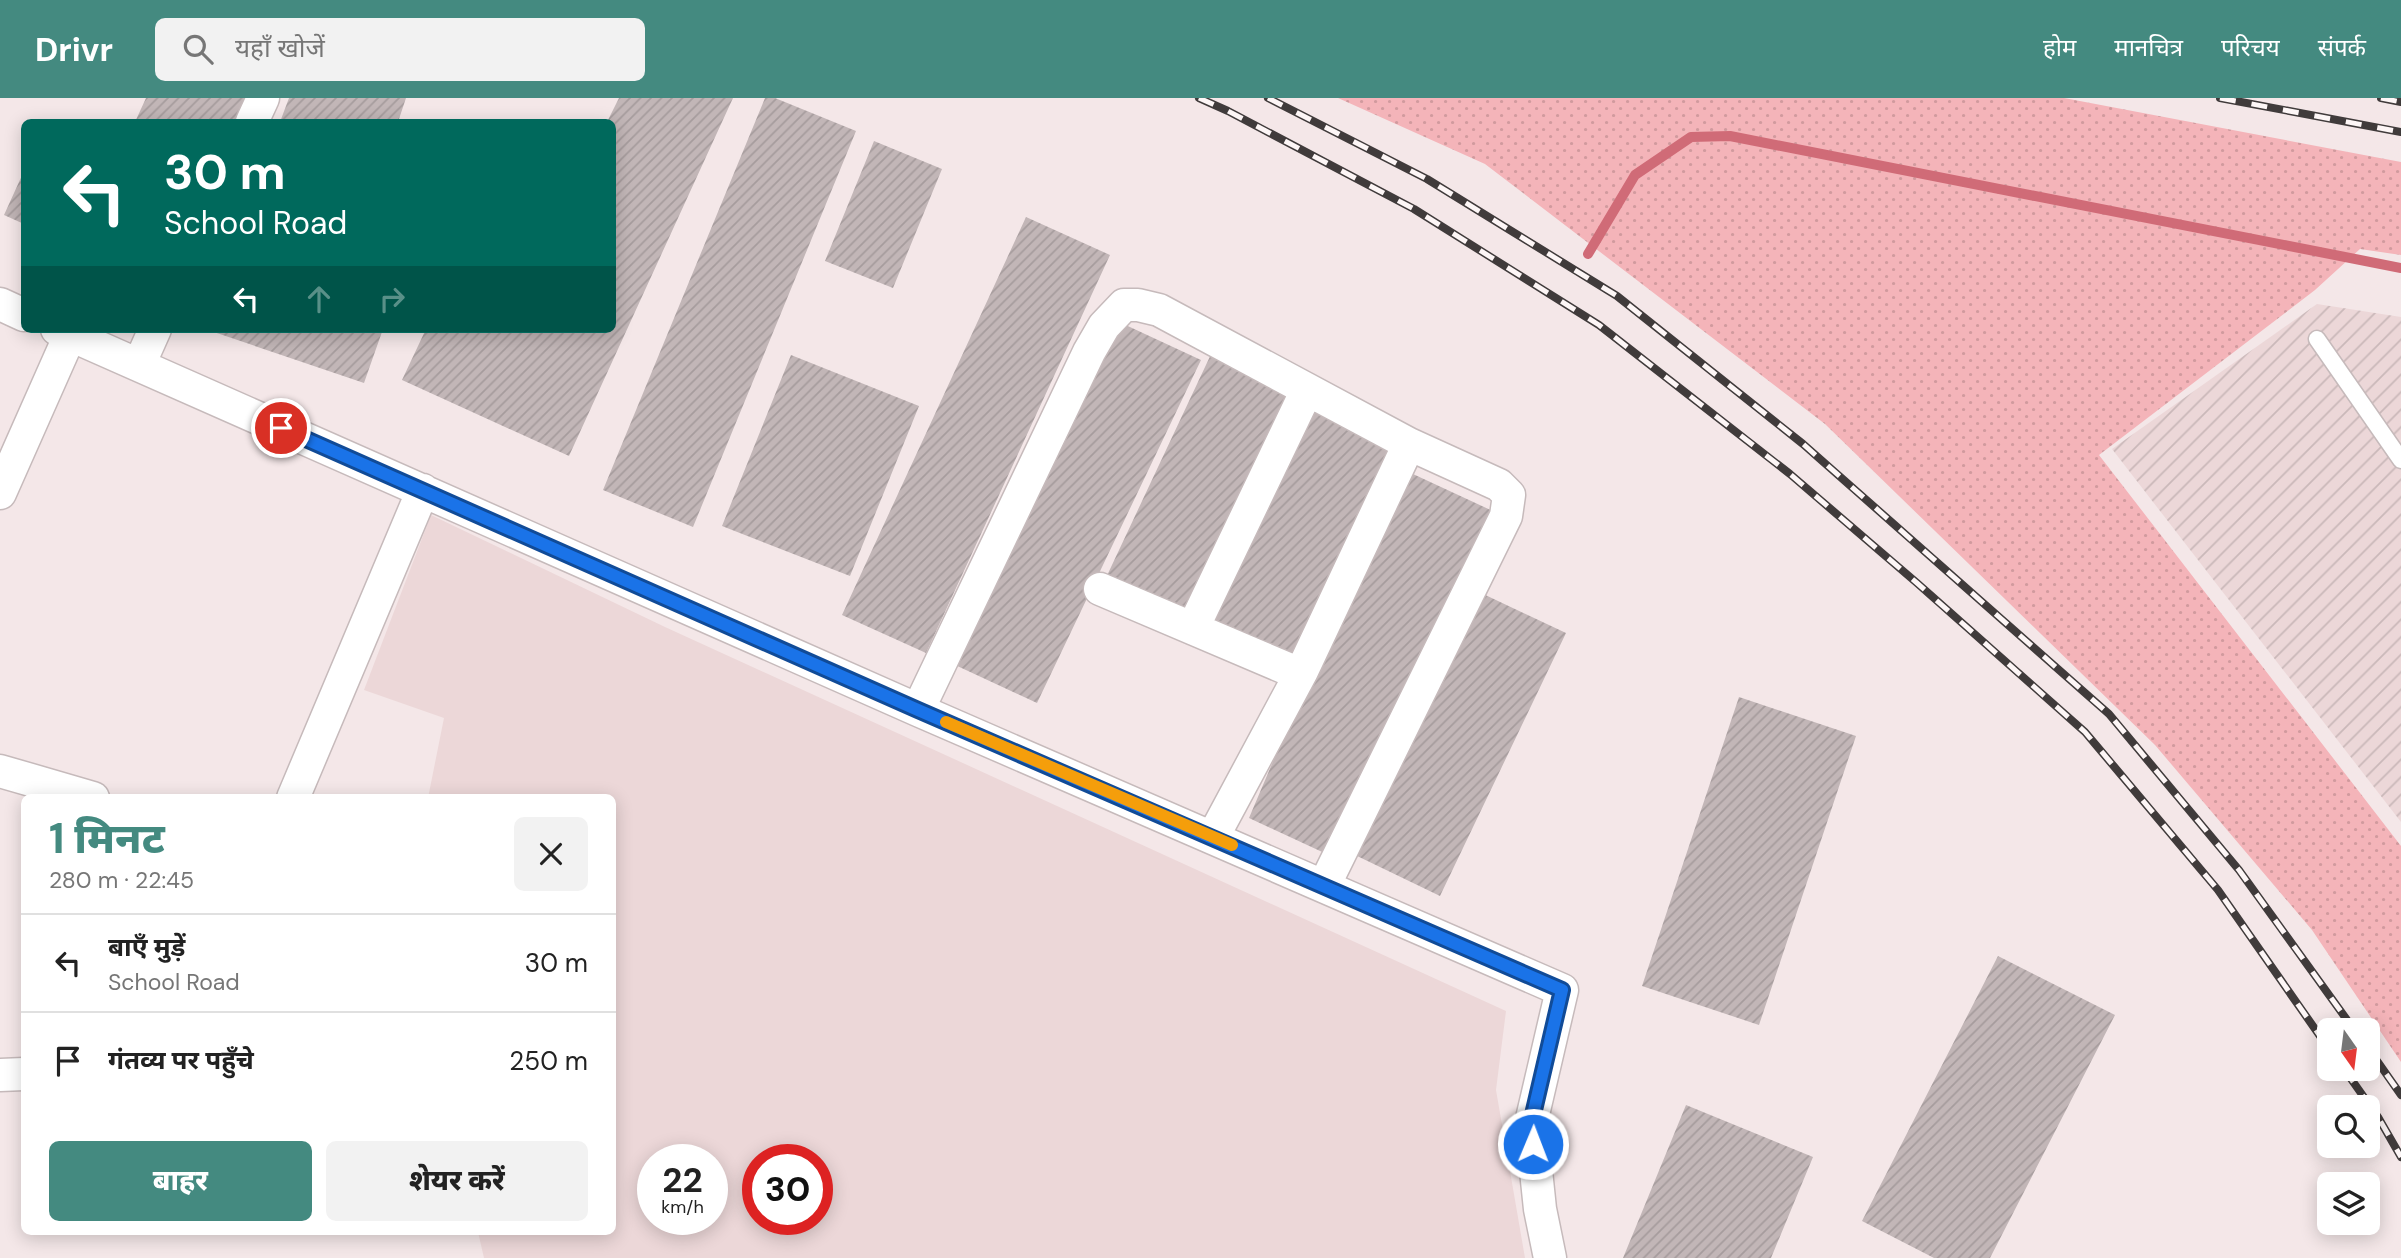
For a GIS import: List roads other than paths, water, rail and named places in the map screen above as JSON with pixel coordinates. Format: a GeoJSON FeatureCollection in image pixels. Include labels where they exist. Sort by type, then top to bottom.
{"type":"FeatureCollection","features":[{"type":"Feature","properties":{"kind":"street"},"geometry":{"type":"LineString","coordinates":[[253,119],[263,98]]}},
{"type":"Feature","properties":{"kind":"street"},"geometry":{"type":"LineString","coordinates":[[0,304],[21,314]]}},
{"type":"Feature","properties":{"kind":"street"},"geometry":{"type":"LineString","coordinates":[[918,710],[1089,352],[1104,326],[1124,305],[1159,310],[1409,444],[1499,485],[1509,495],[1506,516],[1324,886]]}},
{"type":"Feature","properties":{"kind":"street"},"geometry":{"type":"LineString","coordinates":[[0,493],[64,333]]}},
{"type":"Feature","properties":{"kind":"street"},"geometry":{"type":"LineString","coordinates":[[66,333],[918,710],[1562,990],[1531,1123],[1540,1209],[1550,1258]]}},
{"type":"Feature","properties":{"kind":"street"},"geometry":{"type":"LineString","coordinates":[[139,365],[153,333]]}},
{"type":"Feature","properties":{"kind":"street"},"geometry":{"type":"LineString","coordinates":[[1193,628],[1307,390]]}},
{"type":"Feature","properties":{"kind":"street"},"geometry":{"type":"LineString","coordinates":[[1213,837],[1302,671],[1409,444]]}},
{"type":"Feature","properties":{"kind":"street"},"geometry":{"type":"LineString","coordinates":[[295,794],[423,490]]}},
{"type":"Feature","properties":{"kind":"street"},"geometry":{"type":"LineString","coordinates":[[1100,589],[1288,669],[1302,671]]}},
{"type":"Feature","properties":{"kind":"street"},"geometry":{"type":"LineString","coordinates":[[0,771],[79,794]]}},
{"type":"Feature","properties":{"kind":"street"},"geometry":{"type":"LineString","coordinates":[[0,1075],[21,1074]]}},
{"type":"Feature","properties":{"kind":"lane"},"geometry":{"type":"LineString","coordinates":[[2317,340],[2401,460]]}},
{"type":"Feature","properties":{"kind":"waterway"},"geometry":{"type":"LineString","coordinates":[[1588,254],[1635,175],[1691,137],[1730,136],[2401,268]]}},
{"type":"Feature","properties":{"kind":"railway"},"geometry":{"type":"LineString","coordinates":[[1199,98],[1414,209],[1599,325],[1790,474],[2085,732],[2218,890],[2317,1032]]}},
{"type":"Feature","properties":{"kind":"railway"},"geometry":{"type":"LineString","coordinates":[[1268,98],[1427,179],[1617,296],[1803,444],[2109,714],[2239,870],[2346,1018]]}},
{"type":"Feature","properties":{"kind":"railway"},"geometry":{"type":"LineString","coordinates":[[2220,98],[2401,132]]}},
{"type":"Feature","properties":{"kind":"railway"},"geometry":{"type":"LineString","coordinates":[[2381,98],[2401,102]]}},
{"type":"Feature","properties":{"kind":"railway"},"geometry":{"type":"LineString","coordinates":[[2380,1065],[2401,1095]]}},
{"type":"Feature","properties":{"kind":"railway"},"geometry":{"type":"LineString","coordinates":[[2353,1082],[2401,1157]]}}]}
